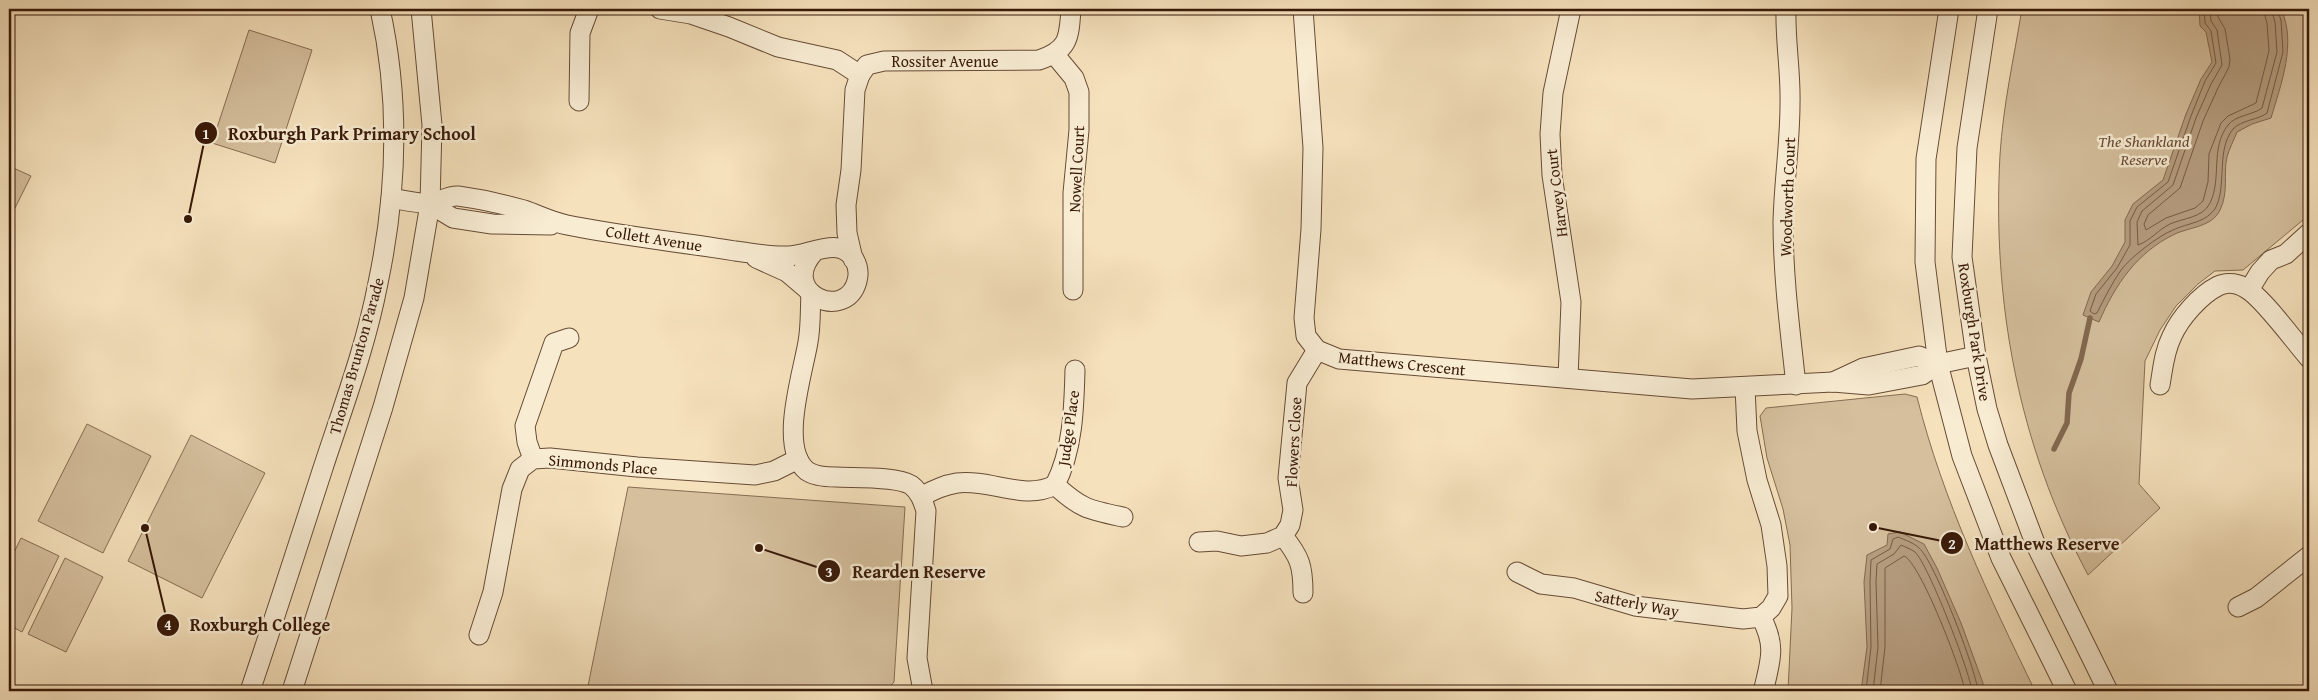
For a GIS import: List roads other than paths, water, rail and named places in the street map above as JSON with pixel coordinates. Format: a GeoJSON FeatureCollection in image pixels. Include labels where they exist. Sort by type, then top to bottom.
{"type":"FeatureCollection","features":[{"type":"Feature","properties":{"kind":"street","name":"Thomas Brunton Parade"},"geometry":{"type":"LineString","coordinates":[[250,691],[353,376],[378,284],[391,198],[394,128],[387,42],[380,9]]}},
{"type":"Feature","properties":{"kind":"street"},"geometry":{"type":"LineString","coordinates":[[292,691],[383,407],[414,298],[430,204],[431,173],[432,125],[421,9]]}},
{"type":"Feature","properties":{"kind":"street"},"geometry":{"type":"LineString","coordinates":[[579,102],[580,33],[589,9]]}},
{"type":"Feature","properties":{"kind":"street"},"geometry":{"type":"LineString","coordinates":[[660,9],[691,14],[778,47],[837,60],[860,75],[855,90],[851,170],[846,205],[847,233],[858,268],[858,277],[856,286],[825,316],[808,343]]}},
{"type":"Feature","properties":{"kind":"street"},"geometry":{"type":"LineString","coordinates":[[1055,55],[1064,44],[1070,30],[1071,9]]}},
{"type":"Feature","properties":{"kind":"street","name":"Matthews Crescent"},"geometry":{"type":"LineString","coordinates":[[1303,9],[1313,148],[1312,229],[1304,318],[1306,336],[1317,350],[1339,359],[1692,389],[1833,382],[1869,385],[1922,376],[1938,364],[1976,356]]}},
{"type":"Feature","properties":{"kind":"street","name":"Harvey Court"},"geometry":{"type":"LineString","coordinates":[[1568,378],[1571,302],[1552,175],[1550,134],[1552,92],[1571,9]]}},
{"type":"Feature","properties":{"kind":"street","name":"Woodworth Court"},"geometry":{"type":"LineString","coordinates":[[1786,9],[1785,28],[1790,81],[1790,120],[1784,230],[1786,298],[1796,385]]}},
{"type":"Feature","properties":{"kind":"street"},"geometry":{"type":"LineString","coordinates":[[1950,9],[1926,159],[1925,262],[1938,364],[1951,420],[1962,456],[2001,558],[2067,691]]}},
{"type":"Feature","properties":{"kind":"street","name":"Roxburgh Park Drive"},"geometry":{"type":"LineString","coordinates":[[1988,9],[1967,148],[1962,257],[1976,356],[1987,408],[1998,445],[2035,543],[2108,691]]}},
{"type":"Feature","properties":{"kind":"street","name":"Rossiter Avenue"},"geometry":{"type":"LineString","coordinates":[[860,75],[867,65],[884,60],[1039,60],[1055,55]]}},
{"type":"Feature","properties":{"kind":"street","name":"Nowell Court"},"geometry":{"type":"LineString","coordinates":[[1055,55],[1074,78],[1078,92],[1079,130],[1073,193],[1073,290]]}},
{"type":"Feature","properties":{"kind":"street"},"geometry":{"type":"LineString","coordinates":[[431,173],[455,196]]}},
{"type":"Feature","properties":{"kind":"street","name":"Collett Avenue"},"geometry":{"type":"LineString","coordinates":[[430,204],[455,196],[495,202],[565,224],[744,252],[788,256],[816,251]]}},
{"type":"Feature","properties":{"kind":"street","name":"Collett Avenue"},"geometry":{"type":"LineString","coordinates":[[391,198],[430,204],[452,218],[492,224],[565,224]]}},
{"type":"Feature","properties":{"kind":"street"},"geometry":{"type":"LineString","coordinates":[[846,205],[834,231],[806,261],[803,270],[809,291],[808,343],[795,408],[794,446],[798,459],[807,471],[823,477],[896,481],[911,485],[922,496],[926,511],[917,658],[907,691]]}},
{"type":"Feature","properties":{"kind":"street"},"geometry":{"type":"LineString","coordinates":[[424,238],[452,218]]}},
{"type":"Feature","properties":{"kind":"street"},"geometry":{"type":"LineString","coordinates":[[2249,290],[2260,272],[2271,260],[2286,254],[2309,233]]}},
{"type":"Feature","properties":{"kind":"street"},"geometry":{"type":"LineString","coordinates":[[816,251],[833,247],[842,249],[854,259]]}},
{"type":"Feature","properties":{"kind":"street","name":"Collett Avenue"},"geometry":{"type":"LineString","coordinates":[[744,252],[787,272],[809,291]]}},
{"type":"Feature","properties":{"kind":"street"},"geometry":{"type":"LineString","coordinates":[[2160,385],[2164,358],[2172,335],[2184,317],[2206,295],[2220,285],[2235,283],[2249,290],[2309,358]]}},
{"type":"Feature","properties":{"kind":"street"},"geometry":{"type":"LineString","coordinates":[[809,291],[818,299],[827,302],[837,301],[846,297]]}},
{"type":"Feature","properties":{"kind":"street"},"geometry":{"type":"LineString","coordinates":[[1935,337],[1919,356],[1938,364]]}},
{"type":"Feature","properties":{"kind":"street"},"geometry":{"type":"LineString","coordinates":[[533,459],[527,442],[525,426],[554,343],[570,338]]}},
{"type":"Feature","properties":{"kind":"street","name":"Flowers Close"},"geometry":{"type":"LineString","coordinates":[[1283,536],[1290,525],[1293,510],[1288,478],[1296,384],[1317,350]]}},
{"type":"Feature","properties":{"kind":"street","name":"Matthews Crescent"},"geometry":{"type":"LineString","coordinates":[[1833,382],[1863,368],[1919,356]]}},
{"type":"Feature","properties":{"kind":"street","name":"Judge Place"},"geometry":{"type":"LineString","coordinates":[[922,496],[943,486],[960,483],[999,486],[1030,493],[1045,490],[1056,485],[1068,452],[1074,401],[1075,370]]}},
{"type":"Feature","properties":{"kind":"street"},"geometry":{"type":"LineString","coordinates":[[1922,376],[1944,388]]}},
{"type":"Feature","properties":{"kind":"street"},"geometry":{"type":"LineString","coordinates":[[1745,387],[1747,431],[1757,480],[1771,526],[1777,566],[1778,596],[1771,608],[1761,617],[1770,634],[1772,652],[1764,688]]}},
{"type":"Feature","properties":{"kind":"street","name":"Simmonds Place"},"geometry":{"type":"LineString","coordinates":[[479,635],[493,592],[512,489],[520,469],[533,459],[550,458],[637,467],[755,475],[774,471],[798,459]]}},
{"type":"Feature","properties":{"kind":"street","name":"Judge Place"},"geometry":{"type":"LineString","coordinates":[[1056,485],[1070,499],[1086,509],[1123,517]]}},
{"type":"Feature","properties":{"kind":"street"},"geometry":{"type":"LineString","coordinates":[[1199,542],[1218,541],[1241,546],[1267,543],[1283,536],[1296,552],[1303,570],[1303,593]]}},
{"type":"Feature","properties":{"kind":"street"},"geometry":{"type":"LineString","coordinates":[[2238,607],[2256,598],[2309,556]]}},
{"type":"Feature","properties":{"kind":"street","name":"Satterly Way"},"geometry":{"type":"LineString","coordinates":[[1516,572],[1541,584],[1574,588],[1636,606],[1742,619],[1761,617]]}},
{"type":"Feature","properties":{"kind":"street"},"geometry":{"type":"LineString","coordinates":[[917,658],[923,691]]}},
{"type":"Feature","properties":{"kind":"water"},"geometry":{"type":"Polygon","coordinates":[[[2199,9],[2281,9],[2286,22],[2288,49],[2283,78],[2271,118],[2252,124],[2237,132],[2227,157],[2223,203],[2216,216],[2200,226],[2175,234],[2161,241],[2149,250],[2138,260],[2120,283],[2099,322],[2083,315],[2091,292],[2112,266],[2125,242],[2125,220],[2133,204],[2163,180],[2186,114],[2201,79],[2212,62],[2206,32],[2200,26],[2199,9]]]}},
{"type":"Feature","properties":{"kind":"water"},"geometry":{"type":"Polygon","coordinates":[[[1900,532],[1924,544],[1937,568],[1961,623],[1983,683],[1983,691],[1861,691],[1867,647],[1864,582],[1867,555],[1887,545],[1888,534],[1900,532]]]}},
{"type":"Feature","properties":{"kind":"waterway"},"geometry":{"type":"LineString","coordinates":[[2054,449],[2067,423],[2069,393],[2081,359],[2090,318]]}},
{"type":"Feature","properties":{"kind":"place","name":"Roxburgh Park Primary School"},"geometry":{"type":"Point","coordinates":[188,219]}},
{"type":"Feature","properties":{"kind":"place","name":"Matthews Reserve"},"geometry":{"type":"Point","coordinates":[1873,527]}},
{"type":"Feature","properties":{"kind":"place","name":"Roxburgh College"},"geometry":{"type":"Point","coordinates":[145,528]}},
{"type":"Feature","properties":{"kind":"place","name":"Rearden Reserve"},"geometry":{"type":"Point","coordinates":[759,548]}},
{"type":"Feature","properties":{"kind":"park label","name":"The Shankland Reserve"},"geometry":{"type":"Point","coordinates":[2144,150]}}]}
